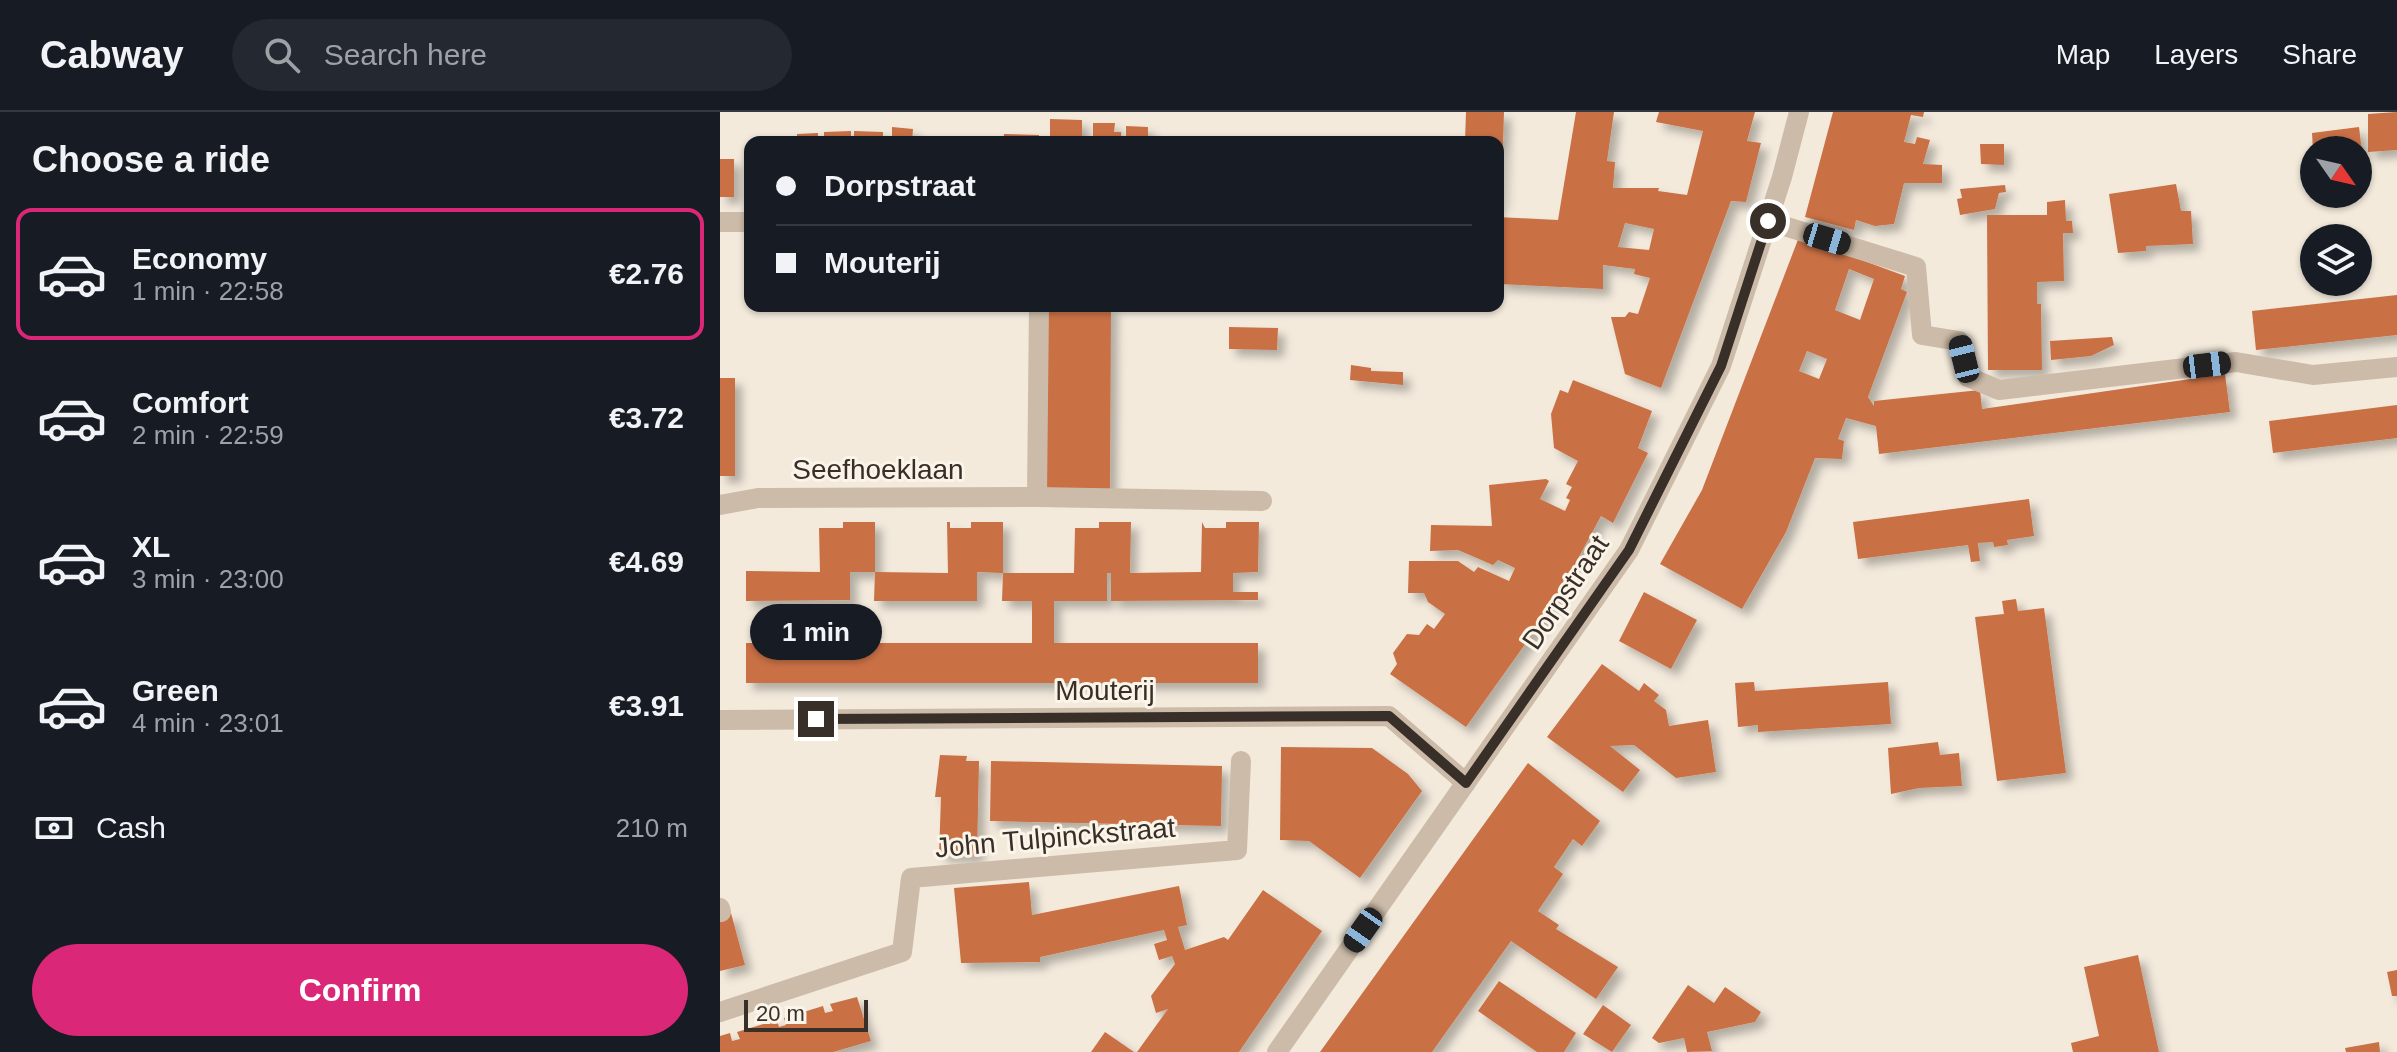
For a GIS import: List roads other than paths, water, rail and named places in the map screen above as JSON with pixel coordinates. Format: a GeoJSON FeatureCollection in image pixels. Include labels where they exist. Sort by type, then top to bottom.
{"type":"FeatureCollection","features":[{"type":"Feature","properties":{"kind":"street","name":"Dorpstraat"},"geometry":{"type":"LineString","coordinates":[[1277,1052],[1629,550],[1721,366],[1799,112]]}},
{"type":"Feature","properties":{"kind":"street"},"geometry":{"type":"LineString","coordinates":[[1768,221],[1916,267],[1922,335],[1959,341],[1968,377],[1999,390],[2236,362],[2313,375],[2397,367]]}},
{"type":"Feature","properties":{"kind":"street"},"geometry":{"type":"LineString","coordinates":[[720,222],[744,222]]}},
{"type":"Feature","properties":{"kind":"street"},"geometry":{"type":"LineString","coordinates":[[1037,497],[1039,312]]}},
{"type":"Feature","properties":{"kind":"street","name":"Seefhoeklaan"},"geometry":{"type":"LineString","coordinates":[[720,505],[758,498],[1037,497],[1262,501]]}},
{"type":"Feature","properties":{"kind":"street","name":"Mouterij"},"geometry":{"type":"LineString","coordinates":[[720,720],[1389,716],[1466,783]]}},
{"type":"Feature","properties":{"kind":"street","name":"John Tulpinckstraat"},"geometry":{"type":"LineString","coordinates":[[720,1012],[902,952],[911,878],[1237,850],[1241,761]]}}]}
